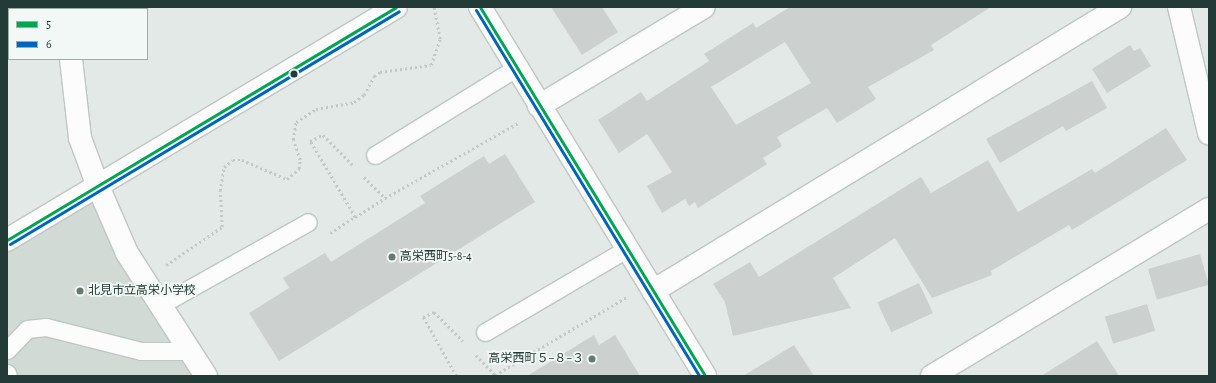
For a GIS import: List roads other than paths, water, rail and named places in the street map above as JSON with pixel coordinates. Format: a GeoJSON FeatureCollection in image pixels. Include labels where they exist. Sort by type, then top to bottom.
{"type":"FeatureCollection","features":[{"type":"Feature","properties":{"kind":"street"},"geometry":{"type":"LineString","coordinates":[[7,240],[97,184],[396,7]]}},
{"type":"Feature","properties":{"kind":"street"},"geometry":{"type":"LineString","coordinates":[[480,7],[625,250],[653,291],[705,376]]}},
{"type":"Feature","properties":{"kind":"street"},"geometry":{"type":"LineString","coordinates":[[540,108],[704,7]]}},
{"type":"Feature","properties":{"kind":"street"},"geometry":{"type":"LineString","coordinates":[[653,291],[1120,7]]}},
{"type":"Feature","properties":{"kind":"street"},"geometry":{"type":"LineString","coordinates":[[1179,7],[1209,133]]}},
{"type":"Feature","properties":{"kind":"street"},"geometry":{"type":"LineString","coordinates":[[71,60],[80,138],[97,184],[127,253],[162,304],[206,376]]}},
{"type":"Feature","properties":{"kind":"street"},"geometry":{"type":"LineString","coordinates":[[932,376],[1209,209]]}},
{"type":"Feature","properties":{"kind":"lane"},"geometry":{"type":"LineString","coordinates":[[375,155],[516,68]]}},
{"type":"Feature","properties":{"kind":"lane"},"geometry":{"type":"LineString","coordinates":[[162,304],[308,222]]}},
{"type":"Feature","properties":{"kind":"lane"},"geometry":{"type":"LineString","coordinates":[[485,332],[625,250]]}},
{"type":"Feature","properties":{"kind":"lane"},"geometry":{"type":"LineString","coordinates":[[7,350],[27,329],[46,327],[141,351],[191,351]]}},
{"type":"Feature","properties":{"kind":"place","name":"高栄西町5-8-4"},"geometry":{"type":"Point","coordinates":[392,257]}},
{"type":"Feature","properties":{"kind":"place","name":"北見市立高栄小学校"},"geometry":{"type":"Point","coordinates":[80,291]}},
{"type":"Feature","properties":{"kind":"place","name":"高栄西町５−８−３"},"geometry":{"type":"Point","coordinates":[592,359]}}]}
